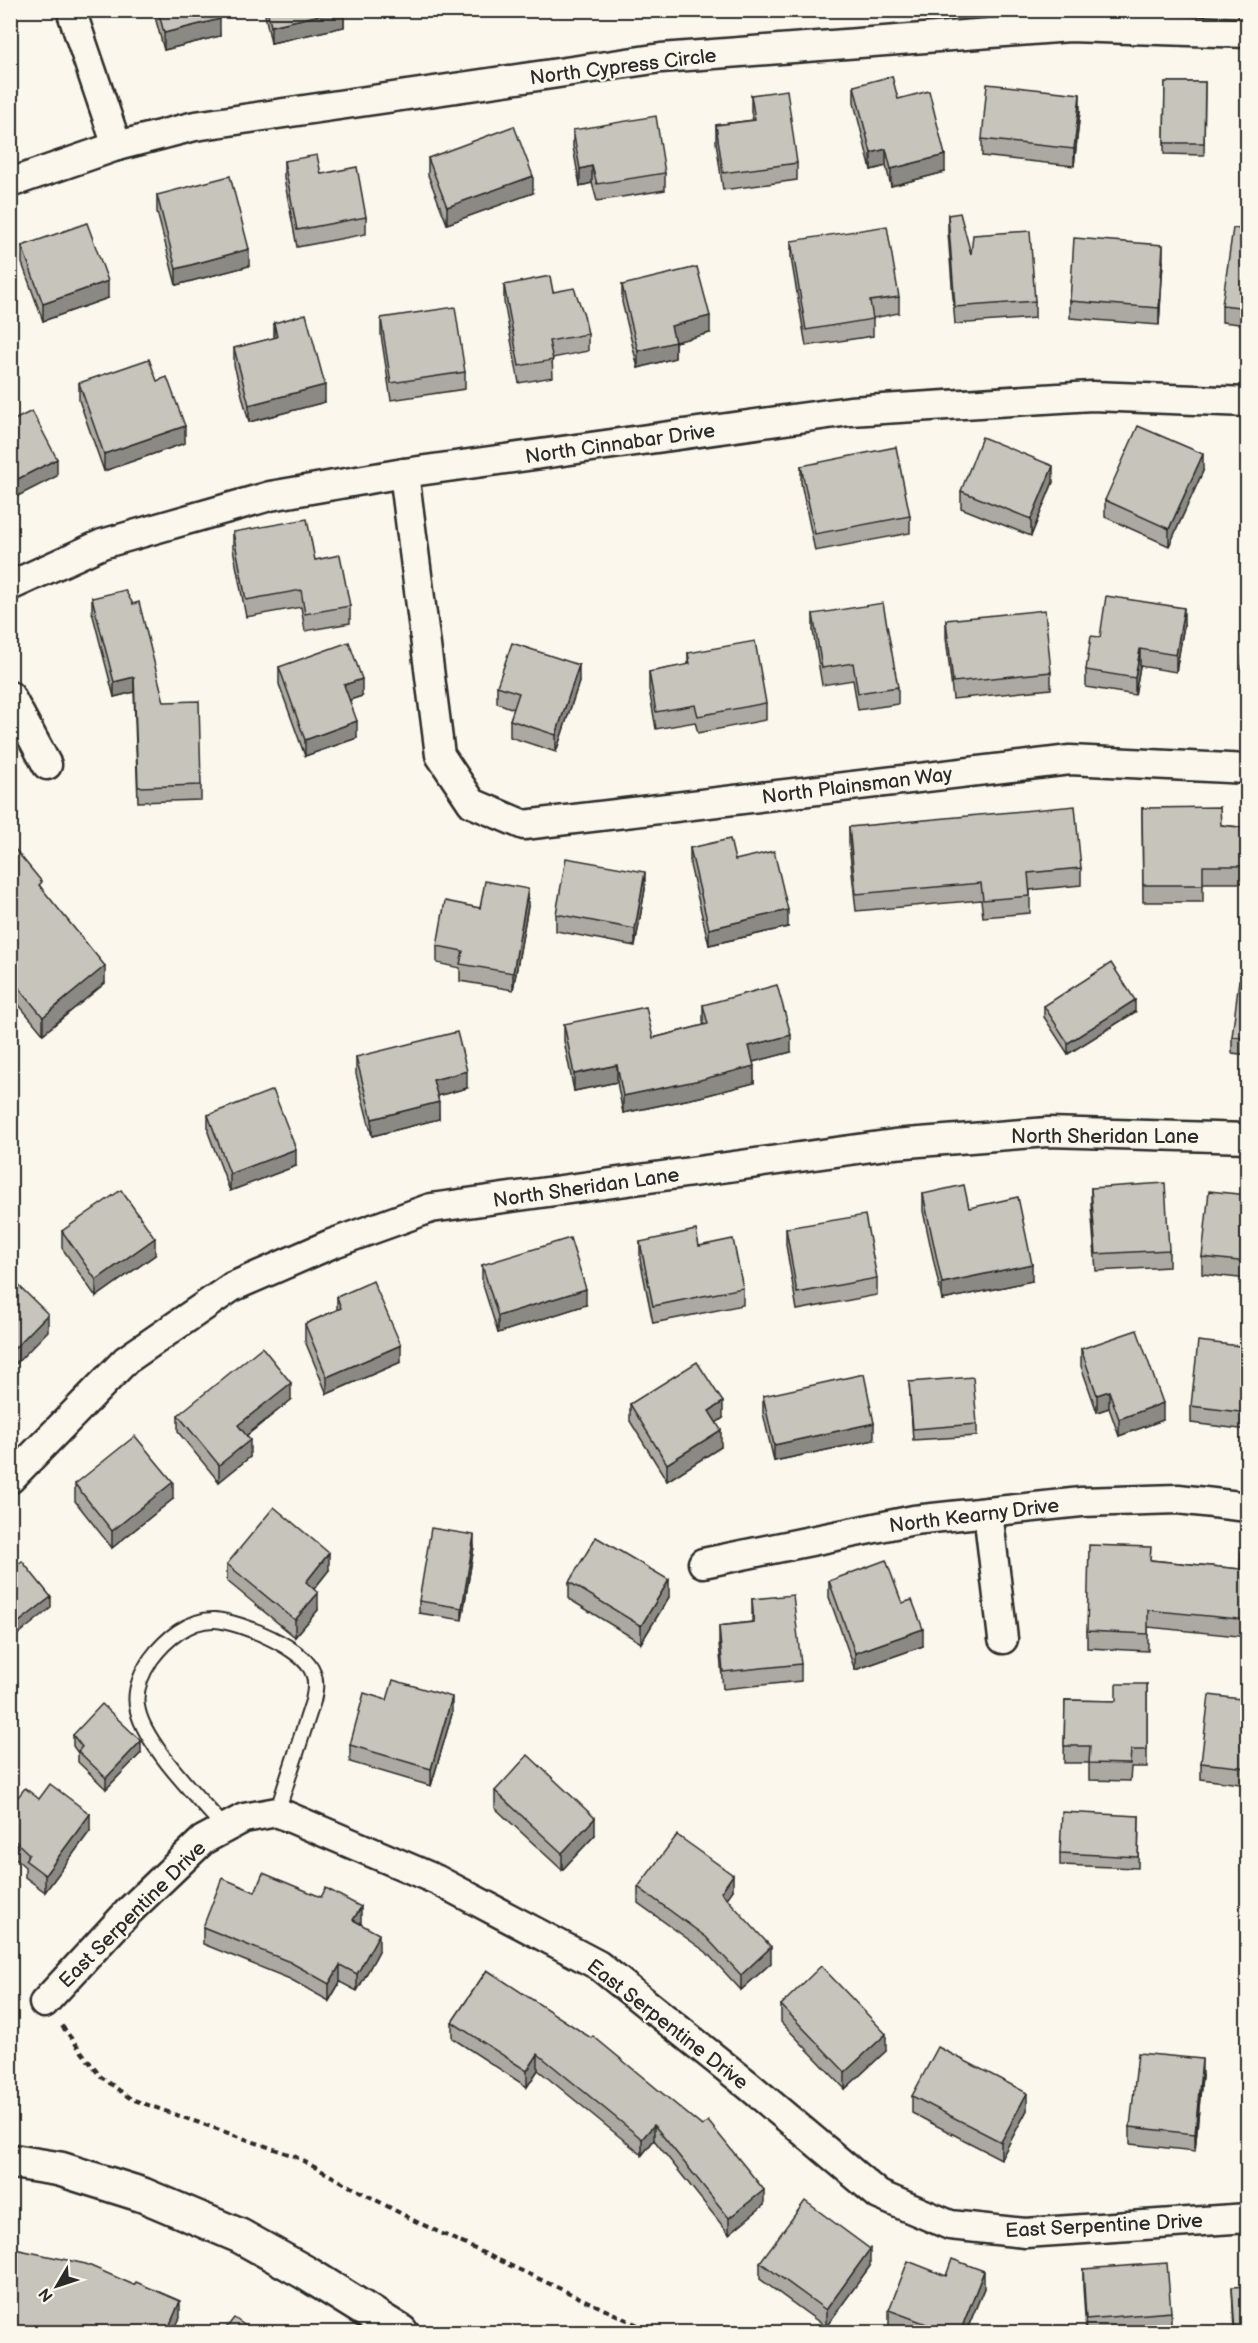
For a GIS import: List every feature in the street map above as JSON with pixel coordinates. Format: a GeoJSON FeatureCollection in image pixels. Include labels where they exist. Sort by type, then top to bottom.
{"type":"FeatureCollection","features":[{"type":"Feature","properties":{"kind":"main road"},"geometry":{"type":"LineString","coordinates":[[10,2161],[60,2169],[143,2195],[240,2236],[306,2273],[401,2332]]}},
{"type":"Feature","properties":{"kind":"street"},"geometry":{"type":"LineString","coordinates":[[71,10],[117,146]]}},
{"type":"Feature","properties":{"kind":"street","name":"North Cypress Circle"},"geometry":{"type":"LineString","coordinates":[[10,183],[117,146],[195,126],[661,58],[1070,27],[1248,33]]}},
{"type":"Feature","properties":{"kind":"street","name":"North Cinnabar Drive"},"geometry":{"type":"LineString","coordinates":[[10,586],[113,541],[270,496],[404,473],[850,411],[1092,396],[1248,402]]}},
{"type":"Feature","properties":{"kind":"street","name":"North Plainsman Way"},"geometry":{"type":"LineString","coordinates":[[404,473],[440,755],[472,803],[524,825],[1070,760],[1248,769]]}},
{"type":"Feature","properties":{"kind":"street"},"geometry":{"type":"LineString","coordinates":[[10,696],[47,765]]}},
{"type":"Feature","properties":{"kind":"street","name":"North Sheridan Lane"},"geometry":{"type":"LineString","coordinates":[[10,1479],[126,1360],[232,1287],[332,1245],[431,1208],[906,1143],[1048,1132],[1248,1138]]}},
{"type":"Feature","properties":{"kind":"street","name":"North Kearny Drive"},"geometry":{"type":"LineString","coordinates":[[703,1563],[914,1520],[1081,1502],[1178,1499],[1248,1507]]}},
{"type":"Feature","properties":{"kind":"street"},"geometry":{"type":"LineString","coordinates":[[988,1512],[1003,1639]]}},
{"type":"Feature","properties":{"kind":"street","name":"East Serpentine Drive"},"geometry":{"type":"LineString","coordinates":[[44,2003],[129,1911],[203,1840],[244,1818],[277,1812],[436,1880],[598,1965],[748,2085],[879,2195],[950,2225],[1025,2233],[1248,2218]]}},
{"type":"Feature","properties":{"kind":"lane"},"geometry":{"type":"LineString","coordinates":[[225,1828],[162,1754],[145,1728],[137,1705],[138,1686],[146,1667],[162,1644],[185,1628],[200,1623],[214,1620],[248,1629],[294,1651],[313,1672],[314,1701],[277,1812]]}},
{"type":"Feature","properties":{"kind":"path"},"geometry":{"type":"LineString","coordinates":[[44,2003],[100,2076],[130,2099],[294,2156],[415,2221],[653,2332]]}},
{"type":"Feature","properties":{"kind":"building"},"geometry":{"type":"Polygon","coordinates":[[[158,10],[217,10],[220,19],[164,33],[158,10]]]}},
{"type":"Feature","properties":{"kind":"building"},"geometry":{"type":"Polygon","coordinates":[[[267,10],[342,10],[271,26],[267,10]]]}},
{"type":"Feature","properties":{"kind":"building"},"geometry":{"type":"Polygon","coordinates":[[[10,28],[15,40],[10,42],[10,28]]]}},
{"type":"Feature","properties":{"kind":"building"},"geometry":{"type":"Polygon","coordinates":[[[892,76],[898,99],[929,91],[945,155],[891,169],[886,149],[871,153],[854,86],[892,76]]]}},
{"type":"Feature","properties":{"kind":"building"},"geometry":{"type":"Polygon","coordinates":[[[1165,82],[1205,82],[1204,143],[1164,143],[1165,82]]]}},
{"type":"Feature","properties":{"kind":"building"},"geometry":{"type":"Polygon","coordinates":[[[987,84],[1080,94],[1074,149],[982,139],[987,84]]]}},
{"type":"Feature","properties":{"kind":"building"},"geometry":{"type":"Polygon","coordinates":[[[787,90],[797,163],[723,173],[716,125],[755,120],[751,95],[787,90]]]}},
{"type":"Feature","properties":{"kind":"building"},"geometry":{"type":"Polygon","coordinates":[[[656,116],[665,173],[597,184],[592,166],[580,169],[573,130],[656,116]]]}},
{"type":"Feature","properties":{"kind":"building"},"geometry":{"type":"Polygon","coordinates":[[[514,126],[533,176],[447,207],[428,158],[514,126]]]}},
{"type":"Feature","properties":{"kind":"building"},"geometry":{"type":"Polygon","coordinates":[[[317,155],[321,174],[357,167],[366,217],[297,230],[284,161],[317,155]]]}},
{"type":"Feature","properties":{"kind":"building"},"geometry":{"type":"Polygon","coordinates":[[[230,176],[249,249],[176,269],[157,195],[230,176]]]}},
{"type":"Feature","properties":{"kind":"building"},"geometry":{"type":"Polygon","coordinates":[[[960,213],[971,254],[973,235],[1030,231],[1035,301],[955,307],[948,215],[960,213]]]}},
{"type":"Feature","properties":{"kind":"building"},"geometry":{"type":"Polygon","coordinates":[[[87,223],[108,281],[43,304],[22,246],[87,223]]]}},
{"type":"Feature","properties":{"kind":"building"},"geometry":{"type":"Polygon","coordinates":[[[887,226],[899,297],[870,301],[873,319],[806,330],[791,241],[887,226]]]}},
{"type":"Feature","properties":{"kind":"building"},"geometry":{"type":"Polygon","coordinates":[[[1233,228],[1248,230],[1248,308],[1222,305],[1233,228]]]}},
{"type":"Feature","properties":{"kind":"building"},"geometry":{"type":"Polygon","coordinates":[[[1074,238],[1163,245],[1159,308],[1070,301],[1074,238]]]}},
{"type":"Feature","properties":{"kind":"building"},"geometry":{"type":"Polygon","coordinates":[[[697,267],[710,316],[671,326],[675,342],[638,351],[622,285],[697,267]]]}},
{"type":"Feature","properties":{"kind":"building"},"geometry":{"type":"Polygon","coordinates":[[[550,276],[553,292],[574,288],[588,334],[549,341],[553,360],[519,366],[504,285],[550,276]]]}},
{"type":"Feature","properties":{"kind":"building"},"geometry":{"type":"Polygon","coordinates":[[[455,307],[465,372],[391,383],[381,318],[455,307]]]}},
{"type":"Feature","properties":{"kind":"building"},"geometry":{"type":"Polygon","coordinates":[[[306,314],[325,385],[249,405],[234,348],[277,337],[274,323],[306,314]]]}},
{"type":"Feature","properties":{"kind":"building"},"geometry":{"type":"Polygon","coordinates":[[[149,359],[157,381],[167,377],[185,426],[104,454],[79,383],[149,359]]]}},
{"type":"Feature","properties":{"kind":"building"},"geometry":{"type":"Polygon","coordinates":[[[32,411],[57,459],[10,483],[10,422],[32,411]]]}},
{"type":"Feature","properties":{"kind":"building"},"geometry":{"type":"Polygon","coordinates":[[[1138,426],[1203,454],[1169,529],[1105,500],[1138,426]]]}},
{"type":"Feature","properties":{"kind":"building"},"geometry":{"type":"Polygon","coordinates":[[[982,437],[1053,466],[1031,519],[961,491],[982,437]]]}},
{"type":"Feature","properties":{"kind":"building"},"geometry":{"type":"Polygon","coordinates":[[[1248,444],[1248,498],[1243,445],[1248,444]]]}},
{"type":"Feature","properties":{"kind":"building"},"geometry":{"type":"Polygon","coordinates":[[[896,447],[910,516],[815,534],[801,466],[896,447]]]}},
{"type":"Feature","properties":{"kind":"building"},"geometry":{"type":"Polygon","coordinates":[[[307,519],[315,560],[340,555],[350,606],[305,614],[301,590],[246,600],[233,532],[307,519]]]}},
{"type":"Feature","properties":{"kind":"building"},"geometry":{"type":"Polygon","coordinates":[[[125,590],[133,604],[139,602],[164,702],[199,701],[201,785],[138,787],[134,677],[114,682],[92,598],[125,590]]]}},
{"type":"Feature","properties":{"kind":"building"},"geometry":{"type":"Polygon","coordinates":[[[1106,596],[1184,608],[1176,655],[1140,649],[1135,678],[1086,670],[1091,636],[1100,637],[1106,596]]]}},
{"type":"Feature","properties":{"kind":"building"},"geometry":{"type":"Polygon","coordinates":[[[883,603],[898,687],[858,693],[853,663],[822,668],[813,614],[883,603]]]}},
{"type":"Feature","properties":{"kind":"building"},"geometry":{"type":"Polygon","coordinates":[[[1045,610],[1051,672],[953,682],[946,620],[1045,610]]]}},
{"type":"Feature","properties":{"kind":"building"},"geometry":{"type":"Polygon","coordinates":[[[1248,614],[1248,672],[1242,671],[1248,614]]]}},
{"type":"Feature","properties":{"kind":"building"},"geometry":{"type":"Polygon","coordinates":[[[755,641],[766,703],[698,716],[695,705],[656,712],[649,672],[690,664],[688,653],[755,641]]]}},
{"type":"Feature","properties":{"kind":"building"},"geometry":{"type":"Polygon","coordinates":[[[349,642],[362,679],[344,685],[357,721],[305,740],[279,667],[349,642]]]}},
{"type":"Feature","properties":{"kind":"building"},"geometry":{"type":"Polygon","coordinates":[[[512,643],[579,665],[556,735],[510,720],[519,693],[497,686],[512,643]]]}},
{"type":"Feature","properties":{"kind":"building"},"geometry":{"type":"Polygon","coordinates":[[[1075,806],[1081,868],[1028,873],[1030,896],[983,900],[981,883],[856,894],[849,827],[1075,806]]]}},
{"type":"Feature","properties":{"kind":"building"},"geometry":{"type":"Polygon","coordinates":[[[1220,807],[1221,825],[1248,828],[1248,866],[1203,866],[1203,885],[1143,885],[1142,808],[1220,807]]]}},
{"type":"Feature","properties":{"kind":"building"},"geometry":{"type":"Polygon","coordinates":[[[730,839],[735,860],[774,851],[788,910],[709,929],[690,848],[730,839]]]}},
{"type":"Feature","properties":{"kind":"building"},"geometry":{"type":"Polygon","coordinates":[[[10,843],[42,882],[39,885],[105,966],[43,1017],[10,977],[10,964],[14,961],[10,956],[10,843]]]}},
{"type":"Feature","properties":{"kind":"building"},"geometry":{"type":"Polygon","coordinates":[[[566,858],[645,872],[635,929],[556,914],[566,858]]]}},
{"type":"Feature","properties":{"kind":"building"},"geometry":{"type":"Polygon","coordinates":[[[485,881],[528,889],[513,973],[460,964],[463,951],[437,946],[445,901],[480,908],[485,881]]]}},
{"type":"Feature","properties":{"kind":"building"},"geometry":{"type":"Polygon","coordinates":[[[1111,963],[1135,1000],[1068,1043],[1044,1006],[1111,963]]]}},
{"type":"Feature","properties":{"kind":"building"},"geometry":{"type":"Polygon","coordinates":[[[1239,980],[1248,981],[1248,1038],[1232,1037],[1239,980]]]}},
{"type":"Feature","properties":{"kind":"building"},"geometry":{"type":"Polygon","coordinates":[[[777,985],[791,1035],[749,1046],[754,1066],[623,1096],[617,1065],[574,1074],[564,1024],[646,1007],[653,1038],[708,1024],[703,1005],[777,985]]]}},
{"type":"Feature","properties":{"kind":"building"},"geometry":{"type":"Polygon","coordinates":[[[457,1032],[467,1071],[433,1080],[439,1102],[372,1119],[356,1057],[457,1032]]]}},
{"type":"Feature","properties":{"kind":"building"},"geometry":{"type":"Polygon","coordinates":[[[273,1090],[296,1149],[230,1174],[208,1115],[273,1090]]]}},
{"type":"Feature","properties":{"kind":"building"},"geometry":{"type":"Polygon","coordinates":[[[1165,1183],[1169,1250],[1096,1254],[1091,1188],[1165,1183]]]}},
{"type":"Feature","properties":{"kind":"building"},"geometry":{"type":"Polygon","coordinates":[[[964,1185],[969,1208],[1018,1197],[1032,1264],[942,1283],[923,1194],[964,1185]]]}},
{"type":"Feature","properties":{"kind":"building"},"geometry":{"type":"Polygon","coordinates":[[[121,1190],[155,1238],[96,1280],[62,1231],[121,1190]]]}},
{"type":"Feature","properties":{"kind":"building"},"geometry":{"type":"Polygon","coordinates":[[[1209,1191],[1248,1195],[1248,1262],[1202,1257],[1209,1191]]]}},
{"type":"Feature","properties":{"kind":"building"},"geometry":{"type":"Polygon","coordinates":[[[865,1215],[877,1278],[797,1293],[786,1228],[865,1215]]]}},
{"type":"Feature","properties":{"kind":"building"},"geometry":{"type":"Polygon","coordinates":[[[696,1230],[699,1246],[733,1239],[743,1288],[653,1306],[640,1242],[696,1230]]]}},
{"type":"Feature","properties":{"kind":"building"},"geometry":{"type":"Polygon","coordinates":[[[570,1238],[586,1289],[498,1316],[482,1265],[570,1238]]]}},
{"type":"Feature","properties":{"kind":"building"},"geometry":{"type":"Polygon","coordinates":[[[10,1278],[48,1314],[10,1353],[10,1278]]]}},
{"type":"Feature","properties":{"kind":"building"},"geometry":{"type":"Polygon","coordinates":[[[373,1281],[401,1345],[327,1377],[305,1324],[341,1308],[337,1297],[373,1281]]]}},
{"type":"Feature","properties":{"kind":"building"},"geometry":{"type":"Polygon","coordinates":[[[1137,1330],[1163,1403],[1119,1419],[1109,1391],[1097,1395],[1081,1349],[1137,1330]]]}},
{"type":"Feature","properties":{"kind":"building"},"geometry":{"type":"Polygon","coordinates":[[[1198,1341],[1248,1347],[1248,1413],[1191,1406],[1198,1341]]]}},
{"type":"Feature","properties":{"kind":"building"},"geometry":{"type":"Polygon","coordinates":[[[262,1347],[291,1383],[238,1425],[250,1440],[219,1465],[178,1415],[262,1347]]]}},
{"type":"Feature","properties":{"kind":"building"},"geometry":{"type":"Polygon","coordinates":[[[697,1362],[723,1402],[709,1411],[721,1430],[667,1464],[630,1404],[697,1362]]]}},
{"type":"Feature","properties":{"kind":"building"},"geometry":{"type":"Polygon","coordinates":[[[864,1374],[874,1423],[774,1445],[763,1396],[864,1374]]]}},
{"type":"Feature","properties":{"kind":"building"},"geometry":{"type":"Polygon","coordinates":[[[973,1377],[977,1424],[913,1429],[909,1382],[973,1377]]]}},
{"type":"Feature","properties":{"kind":"building"},"geometry":{"type":"Polygon","coordinates":[[[135,1436],[173,1482],[112,1531],[75,1484],[135,1436]]]}},
{"type":"Feature","properties":{"kind":"building"},"geometry":{"type":"Polygon","coordinates":[[[274,1507],[329,1553],[306,1582],[318,1593],[295,1620],[227,1564],[274,1507]]]}},
{"type":"Feature","properties":{"kind":"building"},"geometry":{"type":"Polygon","coordinates":[[[431,1528],[474,1535],[462,1608],[419,1601],[431,1528]]]}},
{"type":"Feature","properties":{"kind":"building"},"geometry":{"type":"Polygon","coordinates":[[[596,1537],[669,1580],[641,1626],[569,1582],[596,1537]]]}},
{"type":"Feature","properties":{"kind":"building"},"geometry":{"type":"Polygon","coordinates":[[[1089,1545],[1151,1547],[1150,1560],[1240,1569],[1241,1552],[1248,1553],[1248,1620],[1148,1610],[1148,1634],[1087,1631],[1089,1545]]]}},
{"type":"Feature","properties":{"kind":"building"},"geometry":{"type":"Polygon","coordinates":[[[886,1560],[902,1603],[912,1600],[923,1629],[855,1653],[829,1581],[886,1560]]]}},
{"type":"Feature","properties":{"kind":"building"},"geometry":{"type":"Polygon","coordinates":[[[22,1561],[51,1597],[10,1629],[10,1570],[22,1561]]]}},
{"type":"Feature","properties":{"kind":"building"},"geometry":{"type":"Polygon","coordinates":[[[793,1595],[801,1664],[723,1672],[719,1626],[754,1622],[752,1599],[793,1595]]]}},
{"type":"Feature","properties":{"kind":"building"},"geometry":{"type":"Polygon","coordinates":[[[393,1680],[452,1697],[431,1769],[350,1745],[364,1693],[387,1700],[393,1680]]]}},
{"type":"Feature","properties":{"kind":"building"},"geometry":{"type":"Polygon","coordinates":[[[1116,1684],[1147,1684],[1147,1750],[1131,1750],[1130,1764],[1089,1763],[1090,1746],[1064,1746],[1065,1700],[1116,1701],[1116,1684]]]}},
{"type":"Feature","properties":{"kind":"building"},"geometry":{"type":"Polygon","coordinates":[[[1209,1695],[1248,1700],[1248,1768],[1201,1763],[1209,1695]]]}},
{"type":"Feature","properties":{"kind":"building"},"geometry":{"type":"Polygon","coordinates":[[[102,1704],[141,1741],[106,1778],[78,1751],[82,1747],[73,1735],[102,1704]]]}},
{"type":"Feature","properties":{"kind":"building"},"geometry":{"type":"Polygon","coordinates":[[[528,1755],[595,1818],[562,1853],[495,1791],[528,1755]]]}},
{"type":"Feature","properties":{"kind":"building"},"geometry":{"type":"Polygon","coordinates":[[[50,1784],[90,1814],[45,1875],[25,1860],[29,1854],[10,1836],[10,1807],[25,1788],[39,1799],[50,1784]]]}},
{"type":"Feature","properties":{"kind":"building"},"geometry":{"type":"Polygon","coordinates":[[[1062,1812],[1139,1816],[1138,1857],[1060,1853],[1062,1812]]]}},
{"type":"Feature","properties":{"kind":"building"},"geometry":{"type":"Polygon","coordinates":[[[677,1835],[733,1875],[721,1892],[771,1947],[741,1975],[706,1937],[638,1887],[677,1835]]]}},
{"type":"Feature","properties":{"kind":"building"},"geometry":{"type":"Polygon","coordinates":[[[263,1873],[321,1897],[326,1888],[361,1907],[353,1920],[379,1934],[357,1974],[340,1965],[329,1984],[290,1962],[203,1927],[222,1878],[255,1892],[263,1873]]]}},
{"type":"Feature","properties":{"kind":"building"},"geometry":{"type":"Polygon","coordinates":[[[821,1966],[886,2034],[845,2072],[781,2005],[821,1966]]]}},
{"type":"Feature","properties":{"kind":"building"},"geometry":{"type":"Polygon","coordinates":[[[487,1970],[591,2038],[593,2036],[702,2126],[708,2121],[764,2190],[729,2218],[654,2125],[642,2139],[538,2054],[527,2071],[452,2022],[487,1970]]]}},
{"type":"Feature","properties":{"kind":"building"},"geometry":{"type":"Polygon","coordinates":[[[938,2047],[1027,2093],[1001,2142],[912,2096],[938,2047]]]}},
{"type":"Feature","properties":{"kind":"building"},"geometry":{"type":"Polygon","coordinates":[[[1138,2053],[1202,2059],[1195,2134],[1130,2127],[1138,2053]]]}},
{"type":"Feature","properties":{"kind":"building"},"geometry":{"type":"Polygon","coordinates":[[[1242,2069],[1248,2069],[1248,2118],[1242,2069]]]}},
{"type":"Feature","properties":{"kind":"building"},"geometry":{"type":"Polygon","coordinates":[[[805,2201],[870,2249],[826,2310],[760,2262],[805,2201]]]}},
{"type":"Feature","properties":{"kind":"building"},"geometry":{"type":"Polygon","coordinates":[[[10,2248],[86,2264],[134,2285],[136,2282],[180,2301],[168,2329],[177,2332],[10,2332],[10,2248]]]}},
{"type":"Feature","properties":{"kind":"building"},"geometry":{"type":"Polygon","coordinates":[[[952,2259],[984,2271],[960,2332],[948,2332],[889,2310],[908,2261],[946,2276],[952,2259]]]}},
{"type":"Feature","properties":{"kind":"building"},"geometry":{"type":"Polygon","coordinates":[[[1167,2263],[1171,2312],[1086,2319],[1083,2269],[1167,2263]]]}},
{"type":"Feature","properties":{"kind":"building"},"geometry":{"type":"Polygon","coordinates":[[[1248,2286],[1248,2332],[1235,2332],[1232,2287],[1248,2286]]]}},
{"type":"Feature","properties":{"kind":"building"},"geometry":{"type":"Polygon","coordinates":[[[234,2318],[255,2332],[223,2332],[234,2318]]]}}]}
